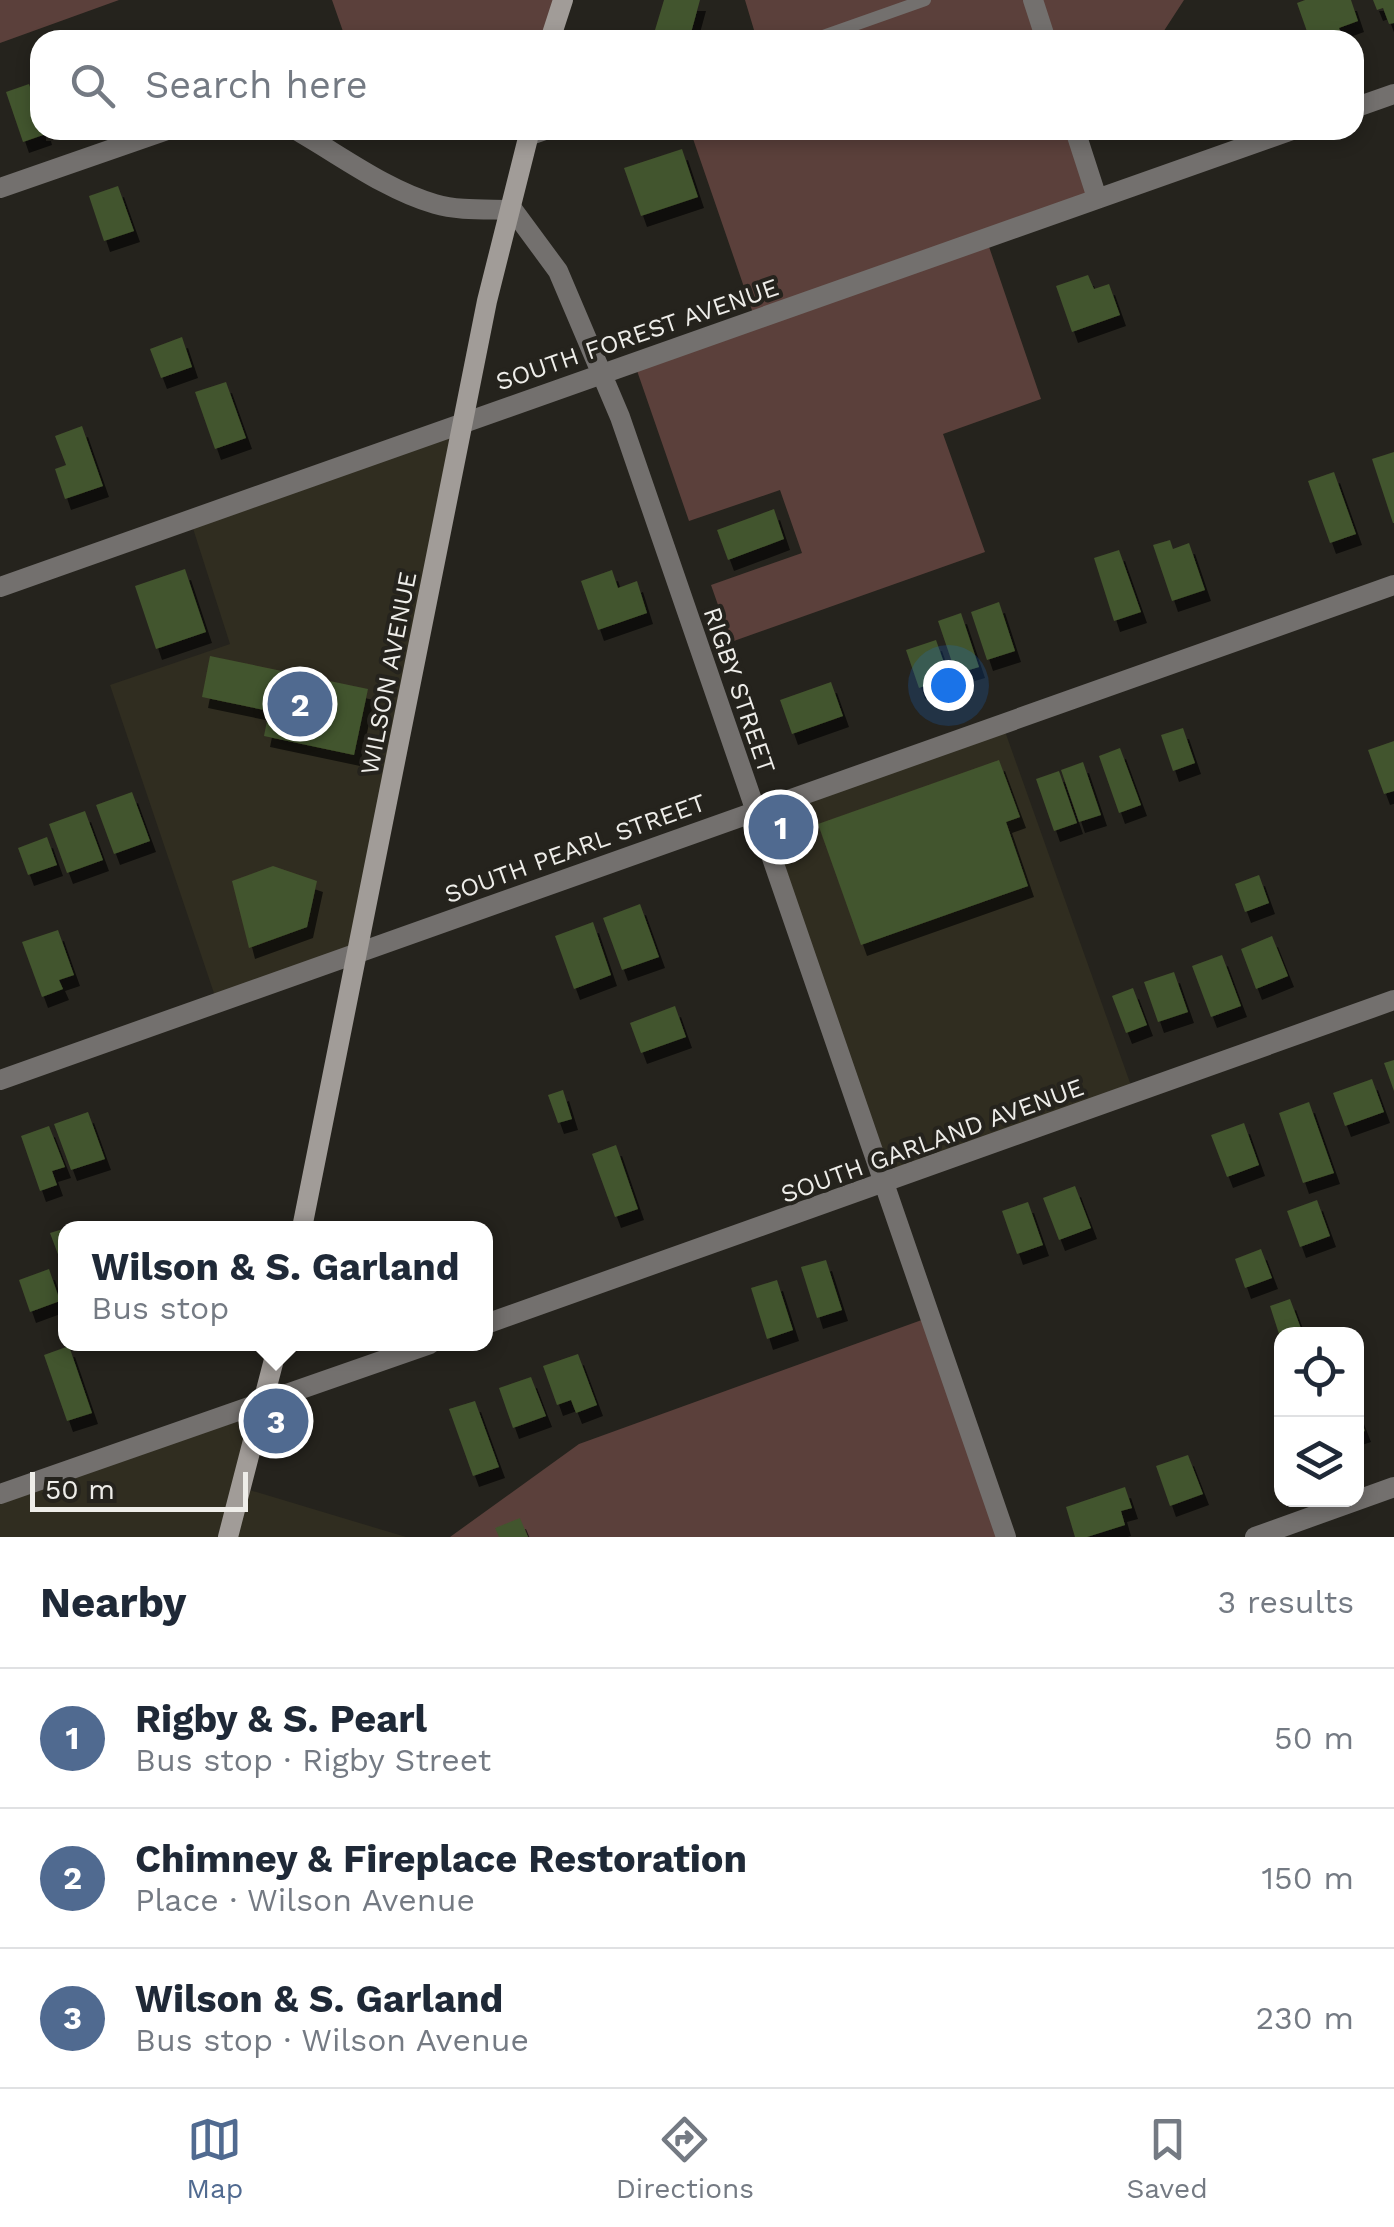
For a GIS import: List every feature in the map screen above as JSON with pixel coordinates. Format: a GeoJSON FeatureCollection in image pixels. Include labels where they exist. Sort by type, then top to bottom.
{"type":"FeatureCollection","features":[{"type":"Feature","properties":{"kind":"main road"},"geometry":{"type":"LineString","coordinates":[[553,30],[562,0]]}},
{"type":"Feature","properties":{"kind":"main road","name":"WILSON AVENUE"},"geometry":{"type":"LineString","coordinates":[[303,1221],[488,300],[528,140]]}},
{"type":"Feature","properties":{"kind":"main road"},"geometry":{"type":"LineString","coordinates":[[228,1537],[276,1351]]}},
{"type":"Feature","properties":{"kind":"street"},"geometry":{"type":"LineString","coordinates":[[1032,0],[1042,30]]}},
{"type":"Feature","properties":{"kind":"street"},"geometry":{"type":"LineString","coordinates":[[1364,104],[1394,94]]}},
{"type":"Feature","properties":{"kind":"street"},"geometry":{"type":"LineString","coordinates":[[0,188],[138,140]]}},
{"type":"Feature","properties":{"kind":"street"},"geometry":{"type":"LineString","coordinates":[[314,140],[432,203],[454,208],[513,210]]}},
{"type":"Feature","properties":{"kind":"street"},"geometry":{"type":"LineString","coordinates":[[1078,140],[1098,198]]}},
{"type":"Feature","properties":{"kind":"street","name":"SOUTH FOREST AVENUE"},"geometry":{"type":"LineString","coordinates":[[0,587],[1263,140]]}},
{"type":"Feature","properties":{"kind":"street","name":"RIGBY STREET"},"geometry":{"type":"LineString","coordinates":[[513,210],[558,271],[620,417],[1006,1537]]}},
{"type":"Feature","properties":{"kind":"street","name":"SOUTH PEARL STREET"},"geometry":{"type":"LineString","coordinates":[[0,1080],[1394,585]]}},
{"type":"Feature","properties":{"kind":"street","name":"SOUTH GARLAND AVENUE"},"geometry":{"type":"LineString","coordinates":[[493,1322],[1394,1000]]}},
{"type":"Feature","properties":{"kind":"street"},"geometry":{"type":"LineString","coordinates":[[0,1494],[410,1351]]}},
{"type":"Feature","properties":{"kind":"street"},"geometry":{"type":"LineString","coordinates":[[1255,1537],[1394,1486]]}},
{"type":"Feature","properties":{"kind":"lane"},"geometry":{"type":"LineString","coordinates":[[840,30],[926,0]]}},
{"type":"Feature","properties":{"kind":"shaded area"},"geometry":{"type":"Polygon","coordinates":[[[0,0],[119,0],[30,30],[0,43],[0,0]]]}},
{"type":"Feature","properties":{"kind":"shaded area"},"geometry":{"type":"Polygon","coordinates":[[[332,0],[563,0],[553,30],[342,30],[332,0]]]}},
{"type":"Feature","properties":{"kind":"shaded area"},"geometry":{"type":"Polygon","coordinates":[[[745,0],[1184,0],[1164,30],[754,30],[745,0]]]}},
{"type":"Feature","properties":{"kind":"shaded area"},"geometry":{"type":"Polygon","coordinates":[[[693,140],[1078,140],[1097,198],[986,238],[1041,399],[943,434],[985,552],[731,642],[711,585],[802,553],[780,490],[689,521],[634,362],[755,319],[693,140]]]}},
{"type":"Feature","properties":{"kind":"shaded area"},"geometry":{"type":"Polygon","coordinates":[[[463,422],[357,953],[217,1002],[110,685],[230,644],[190,519],[463,422]]]}},
{"type":"Feature","properties":{"kind":"shaded area"},"geometry":{"type":"Polygon","coordinates":[[[1002,723],[1134,1094],[884,1184],[756,810],[1002,723]]]}},
{"type":"Feature","properties":{"kind":"shaded area"},"geometry":{"type":"Polygon","coordinates":[[[930,1317],[1006,1537],[450,1537],[579,1444],[930,1317]]]}},
{"type":"Feature","properties":{"kind":"shaded area"},"geometry":{"type":"Polygon","coordinates":[[[264,1402],[243,1488],[406,1537],[0,1537],[0,1495],[264,1402]]]}},
{"type":"Feature","properties":{"kind":"building"},"geometry":{"type":"Polygon","coordinates":[[[664,0],[700,0],[692,30],[655,30],[664,0]]]}},
{"type":"Feature","properties":{"kind":"building"},"geometry":{"type":"Polygon","coordinates":[[[1351,0],[1358,21],[1340,30],[1306,30],[1297,3],[1351,0]]]}},
{"type":"Feature","properties":{"kind":"building"},"geometry":{"type":"Polygon","coordinates":[[[1373,0],[1394,0],[1394,23],[1389,24],[1383,8],[1377,10],[1373,0]]]}},
{"type":"Feature","properties":{"kind":"building"},"geometry":{"type":"Polygon","coordinates":[[[29,84],[30,140],[23,142],[6,92],[29,84]]]}},
{"type":"Feature","properties":{"kind":"building"},"geometry":{"type":"Polygon","coordinates":[[[682,149],[698,197],[641,216],[624,168],[682,149]]]}},
{"type":"Feature","properties":{"kind":"building"},"geometry":{"type":"Polygon","coordinates":[[[118,186],[134,231],[104,241],[89,196],[118,186]]]}},
{"type":"Feature","properties":{"kind":"building"},"geometry":{"type":"Polygon","coordinates":[[[1088,275],[1094,289],[1109,284],[1120,315],[1072,332],[1056,286],[1088,275]]]}},
{"type":"Feature","properties":{"kind":"building"},"geometry":{"type":"Polygon","coordinates":[[[182,337],[192,367],[161,378],[150,349],[182,337]]]}},
{"type":"Feature","properties":{"kind":"building"},"geometry":{"type":"Polygon","coordinates":[[[226,382],[246,438],[215,449],[195,392],[226,382]]]}},
{"type":"Feature","properties":{"kind":"building"},"geometry":{"type":"Polygon","coordinates":[[[82,426],[103,486],[65,499],[55,469],[66,465],[55,436],[82,426]]]}},
{"type":"Feature","properties":{"kind":"building"},"geometry":{"type":"Polygon","coordinates":[[[1394,452],[1394,523],[1393,523],[1372,459],[1394,452]]]}},
{"type":"Feature","properties":{"kind":"building"},"geometry":{"type":"Polygon","coordinates":[[[1334,472],[1356,534],[1330,543],[1308,481],[1334,472]]]}},
{"type":"Feature","properties":{"kind":"building"},"geometry":{"type":"Polygon","coordinates":[[[774,509],[784,539],[728,560],[717,530],[774,509]]]}},
{"type":"Feature","properties":{"kind":"building"},"geometry":{"type":"Polygon","coordinates":[[[1170,540],[1173,549],[1189,543],[1205,590],[1172,601],[1153,545],[1170,540]]]}},
{"type":"Feature","properties":{"kind":"building"},"geometry":{"type":"Polygon","coordinates":[[[1119,550],[1141,612],[1114,621],[1094,558],[1119,550]]]}},
{"type":"Feature","properties":{"kind":"building"},"geometry":{"type":"Polygon","coordinates":[[[185,569],[206,632],[156,649],[135,586],[185,569]]]}},
{"type":"Feature","properties":{"kind":"building"},"geometry":{"type":"Polygon","coordinates":[[[612,570],[618,588],[637,581],[647,613],[598,630],[581,581],[612,570]]]}},
{"type":"Feature","properties":{"kind":"building"},"geometry":{"type":"Polygon","coordinates":[[[999,602],[1015,651],[987,660],[971,612],[999,602]]]}},
{"type":"Feature","properties":{"kind":"building"},"geometry":{"type":"Polygon","coordinates":[[[961,613],[979,667],[956,674],[938,621],[961,613]]]}},
{"type":"Feature","properties":{"kind":"building"},"geometry":{"type":"Polygon","coordinates":[[[936,640],[949,677],[919,688],[906,650],[936,640]]]}},
{"type":"Feature","properties":{"kind":"building"},"geometry":{"type":"Polygon","coordinates":[[[210,656],[368,689],[354,755],[264,736],[269,711],[202,697],[210,656]]]}},
{"type":"Feature","properties":{"kind":"building"},"geometry":{"type":"Polygon","coordinates":[[[831,682],[843,716],[792,734],[780,700],[831,682]]]}},
{"type":"Feature","properties":{"kind":"building"},"geometry":{"type":"Polygon","coordinates":[[[1183,728],[1195,763],[1173,771],[1161,735],[1183,728]]]}},
{"type":"Feature","properties":{"kind":"building"},"geometry":{"type":"Polygon","coordinates":[[[1394,741],[1394,791],[1384,794],[1368,750],[1394,741]]]}},
{"type":"Feature","properties":{"kind":"building"},"geometry":{"type":"Polygon","coordinates":[[[1120,748],[1141,805],[1119,813],[1099,756],[1120,748]]]}},
{"type":"Feature","properties":{"kind":"building"},"geometry":{"type":"Polygon","coordinates":[[[999,760],[1020,817],[1006,822],[1028,886],[861,945],[818,824],[999,760]]]}},
{"type":"Feature","properties":{"kind":"building"},"geometry":{"type":"Polygon","coordinates":[[[1083,762],[1101,815],[1079,822],[1061,770],[1083,762]]]}},
{"type":"Feature","properties":{"kind":"building"},"geometry":{"type":"Polygon","coordinates":[[[1059,771],[1077,823],[1054,831],[1036,779],[1059,771]]]}},
{"type":"Feature","properties":{"kind":"building"},"geometry":{"type":"Polygon","coordinates":[[[132,792],[150,841],[114,854],[96,805],[132,792]]]}},
{"type":"Feature","properties":{"kind":"building"},"geometry":{"type":"Polygon","coordinates":[[[85,811],[103,860],[67,873],[49,824],[85,811]]]}},
{"type":"Feature","properties":{"kind":"building"},"geometry":{"type":"Polygon","coordinates":[[[47,837],[57,865],[28,875],[18,848],[47,837]]]}},
{"type":"Feature","properties":{"kind":"building"},"geometry":{"type":"Polygon","coordinates":[[[273,866],[317,881],[307,927],[249,948],[232,881],[273,866]]]}},
{"type":"Feature","properties":{"kind":"building"},"geometry":{"type":"Polygon","coordinates":[[[1259,875],[1269,903],[1245,912],[1235,884],[1259,875]]]}},
{"type":"Feature","properties":{"kind":"building"},"geometry":{"type":"Polygon","coordinates":[[[640,904],[659,957],[622,970],[603,918],[640,904]]]}},
{"type":"Feature","properties":{"kind":"building"},"geometry":{"type":"Polygon","coordinates":[[[593,922],[611,975],[574,989],[555,936],[593,922]]]}},
{"type":"Feature","properties":{"kind":"building"},"geometry":{"type":"Polygon","coordinates":[[[58,930],[74,975],[59,980],[63,989],[42,997],[22,942],[58,930]]]}},
{"type":"Feature","properties":{"kind":"building"},"geometry":{"type":"Polygon","coordinates":[[[1272,936],[1288,976],[1256,989],[1241,949],[1272,936]]]}},
{"type":"Feature","properties":{"kind":"building"},"geometry":{"type":"Polygon","coordinates":[[[1222,955],[1241,1006],[1211,1017],[1192,966],[1222,955]]]}},
{"type":"Feature","properties":{"kind":"building"},"geometry":{"type":"Polygon","coordinates":[[[1174,972],[1188,1012],[1158,1022],[1144,982],[1174,972]]]}},
{"type":"Feature","properties":{"kind":"building"},"geometry":{"type":"Polygon","coordinates":[[[1133,988],[1147,1025],[1126,1033],[1112,996],[1133,988]]]}},
{"type":"Feature","properties":{"kind":"building"},"geometry":{"type":"Polygon","coordinates":[[[675,1006],[686,1037],[641,1053],[630,1023],[675,1006]]]}},
{"type":"Feature","properties":{"kind":"building"},"geometry":{"type":"Polygon","coordinates":[[[1394,1060],[1394,1091],[1384,1063],[1394,1060]]]}},
{"type":"Feature","properties":{"kind":"building"},"geometry":{"type":"Polygon","coordinates":[[[1372,1079],[1384,1112],[1345,1126],[1333,1093],[1372,1079]]]}},
{"type":"Feature","properties":{"kind":"building"},"geometry":{"type":"Polygon","coordinates":[[[563,1090],[572,1119],[558,1123],[548,1095],[563,1090]]]}},
{"type":"Feature","properties":{"kind":"building"},"geometry":{"type":"Polygon","coordinates":[[[1309,1102],[1334,1173],[1303,1183],[1279,1113],[1309,1102]]]}},
{"type":"Feature","properties":{"kind":"building"},"geometry":{"type":"Polygon","coordinates":[[[88,1112],[105,1159],[71,1170],[54,1124],[88,1112]]]}},
{"type":"Feature","properties":{"kind":"building"},"geometry":{"type":"Polygon","coordinates":[[[1244,1123],[1259,1165],[1227,1177],[1211,1135],[1244,1123]]]}},
{"type":"Feature","properties":{"kind":"building"},"geometry":{"type":"Polygon","coordinates":[[[49,1126],[65,1167],[52,1171],[57,1185],[40,1191],[21,1136],[49,1126]]]}},
{"type":"Feature","properties":{"kind":"building"},"geometry":{"type":"Polygon","coordinates":[[[616,1145],[638,1209],[615,1217],[592,1154],[616,1145]]]}},
{"type":"Feature","properties":{"kind":"building"},"geometry":{"type":"Polygon","coordinates":[[[1075,1186],[1091,1228],[1059,1240],[1043,1198],[1075,1186]]]}},
{"type":"Feature","properties":{"kind":"building"},"geometry":{"type":"Polygon","coordinates":[[[1317,1200],[1330,1236],[1300,1247],[1287,1211],[1317,1200]]]}},
{"type":"Feature","properties":{"kind":"building"},"geometry":{"type":"Polygon","coordinates":[[[1028,1202],[1043,1245],[1017,1254],[1002,1211],[1028,1202]]]}},
{"type":"Feature","properties":{"kind":"building"},"geometry":{"type":"Polygon","coordinates":[[[58,1230],[58,1254],[50,1233],[58,1230]]]}},
{"type":"Feature","properties":{"kind":"building"},"geometry":{"type":"Polygon","coordinates":[[[1261,1249],[1272,1278],[1245,1288],[1235,1259],[1261,1249]]]}},
{"type":"Feature","properties":{"kind":"building"},"geometry":{"type":"Polygon","coordinates":[[[826,1260],[842,1310],[817,1318],[801,1267],[826,1260]]]}},
{"type":"Feature","properties":{"kind":"building"},"geometry":{"type":"Polygon","coordinates":[[[49,1269],[58,1302],[30,1312],[19,1280],[49,1269]]]}},
{"type":"Feature","properties":{"kind":"building"},"geometry":{"type":"Polygon","coordinates":[[[777,1280],[793,1330],[767,1339],[751,1288],[777,1280]]]}},
{"type":"Feature","properties":{"kind":"building"},"geometry":{"type":"Polygon","coordinates":[[[1290,1299],[1300,1327],[1277,1327],[1270,1306],[1290,1299]]]}},
{"type":"Feature","properties":{"kind":"building"},"geometry":{"type":"Polygon","coordinates":[[[71,1351],[92,1413],[67,1421],[44,1355],[71,1351]]]}},
{"type":"Feature","properties":{"kind":"building"},"geometry":{"type":"Polygon","coordinates":[[[578,1354],[597,1405],[576,1413],[571,1400],[557,1405],[543,1366],[578,1354]]]}},
{"type":"Feature","properties":{"kind":"building"},"geometry":{"type":"Polygon","coordinates":[[[531,1377],[546,1416],[513,1428],[499,1388],[531,1377]]]}},
{"type":"Feature","properties":{"kind":"building"},"geometry":{"type":"Polygon","coordinates":[[[475,1401],[499,1467],[473,1476],[449,1409],[475,1401]]]}},
{"type":"Feature","properties":{"kind":"building"},"geometry":{"type":"Polygon","coordinates":[[[1188,1455],[1203,1494],[1170,1506],[1156,1466],[1188,1455]]]}},
{"type":"Feature","properties":{"kind":"building"},"geometry":{"type":"Polygon","coordinates":[[[1125,1487],[1132,1508],[1121,1511],[1125,1525],[1075,1537],[1066,1507],[1125,1487]]]}},
{"type":"Feature","properties":{"kind":"building"},"geometry":{"type":"Polygon","coordinates":[[[520,1518],[528,1537],[499,1537],[495,1528],[520,1518]]]}},
{"type":"Feature","properties":{"kind":"place","name":"Chimney & Fireplace Restoration"},"geometry":{"type":"Point","coordinates":[300,704]}},
{"type":"Feature","properties":{"kind":"place","name":"Rigby & S. Pearl"},"geometry":{"type":"Point","coordinates":[781,827]}},
{"type":"Feature","properties":{"kind":"place","name":"Wilson & S. Garland"},"geometry":{"type":"Point","coordinates":[276,1421]}}]}
